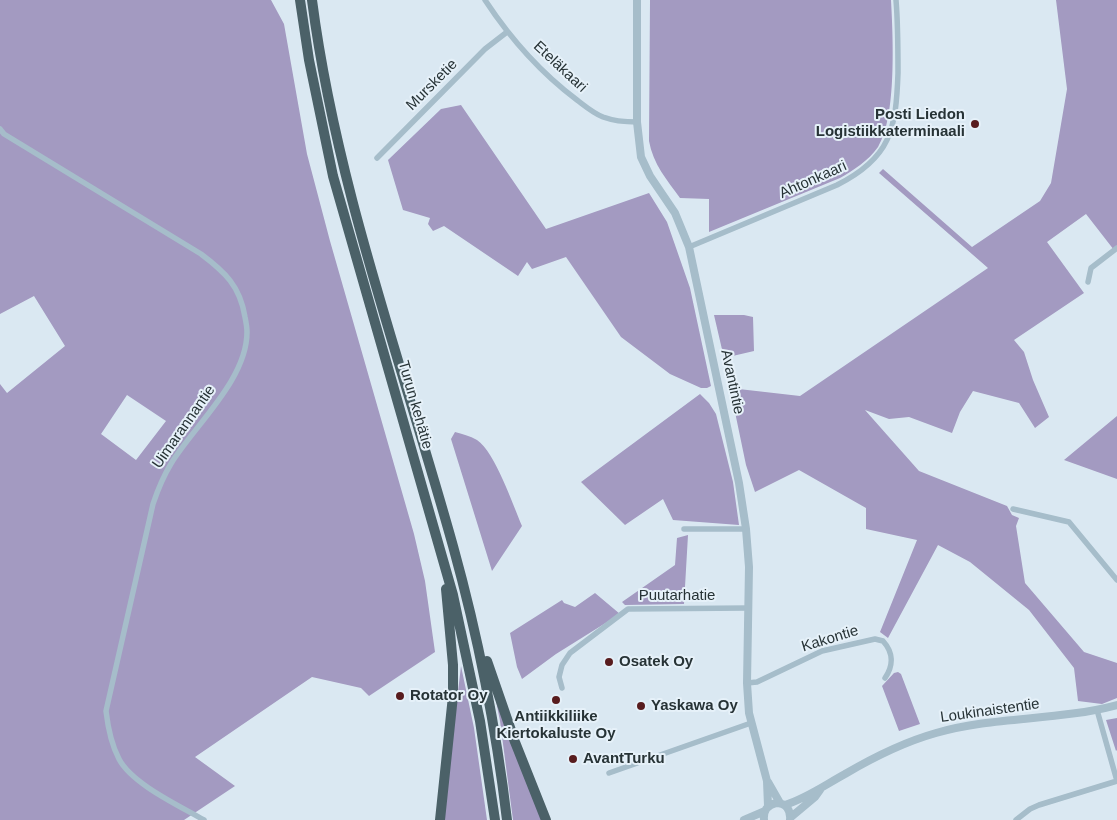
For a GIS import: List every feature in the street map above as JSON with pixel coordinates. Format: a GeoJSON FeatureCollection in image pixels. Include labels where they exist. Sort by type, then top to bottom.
{"type":"FeatureCollection","features":[{"type":"Feature","properties":{"kind":"highway","name":"Turun kehätie"},"geometry":{"type":"LineString","coordinates":[[300,0],[309,60],[333,176],[352,248],[453,595],[478,712],[491,786],[494,820]]}},
{"type":"Feature","properties":{"kind":"highway","name":"Turun kehätie"},"geometry":{"type":"LineString","coordinates":[[312,0],[330,102],[347,177],[473,620],[494,724],[507,820]]}},
{"type":"Feature","properties":{"kind":"highway"},"geometry":{"type":"LineString","coordinates":[[440,820],[453,696],[449,614],[441,549]]}},
{"type":"Feature","properties":{"kind":"highway"},"geometry":{"type":"LineString","coordinates":[[473,620],[515,742],[546,820]]}},
{"type":"Feature","properties":{"kind":"street","name":"Eteläkaari"},"geometry":{"type":"LineString","coordinates":[[485,0],[507,32],[549,77],[582,104],[603,117],[623,122],[637,122]]}},
{"type":"Feature","properties":{"kind":"street","name":"Avantintie"},"geometry":{"type":"LineString","coordinates":[[637,0],[638,144],[644,165],[675,213],[689,247],[738,476],[746,529],[748,567],[747,683],[751,723],[767,781],[764,820]]}},
{"type":"Feature","properties":{"kind":"street","name":"Ahtonkaari"},"geometry":{"type":"LineString","coordinates":[[689,247],[852,177],[874,160],[889,138],[896,110],[898,28],[896,0]]}},
{"type":"Feature","properties":{"kind":"street","name":"Mursketie"},"geometry":{"type":"LineString","coordinates":[[377,158],[485,49],[507,32]]}},
{"type":"Feature","properties":{"kind":"street","name":"Uimarannantie"},"geometry":{"type":"LineString","coordinates":[[0,129],[4,134],[201,254],[221,269],[235,287],[243,307],[247,332],[243,356],[233,378],[172,462],[159,486],[153,504],[106,711],[109,733],[120,761],[134,777],[150,789],[204,820]]}},
{"type":"Feature","properties":{"kind":"street"},"geometry":{"type":"LineString","coordinates":[[1088,282],[1091,268],[1117,248]]}},
{"type":"Feature","properties":{"kind":"street"},"geometry":{"type":"LineString","coordinates":[[1013,509],[1068,522],[1117,580]]}},
{"type":"Feature","properties":{"kind":"street"},"geometry":{"type":"LineString","coordinates":[[684,530],[746,529]]}},
{"type":"Feature","properties":{"kind":"street","name":"Puutarhatie"},"geometry":{"type":"LineString","coordinates":[[562,688],[559,677],[562,666],[570,653],[628,608],[748,608]]}},
{"type":"Feature","properties":{"kind":"street","name":"Kakontie"},"geometry":{"type":"LineString","coordinates":[[747,683],[757,682],[822,651],[875,639],[883,640],[890,652],[891,666],[885,678]]}},
{"type":"Feature","properties":{"kind":"street","name":"Loukinaistentie"},"geometry":{"type":"LineString","coordinates":[[766,808],[820,790],[882,754],[935,733],[974,724],[1073,714],[1117,705]]}},
{"type":"Feature","properties":{"kind":"street"},"geometry":{"type":"LineString","coordinates":[[1016,820],[1038,805],[1117,781],[1097,710]]}},
{"type":"Feature","properties":{"kind":"street"},"geometry":{"type":"LineString","coordinates":[[609,773],[751,723]]}},
{"type":"Feature","properties":{"kind":"street","name":"Avantintie"},"geometry":{"type":"LineString","coordinates":[[767,781],[782,804],[788,808],[791,819]]}},
{"type":"Feature","properties":{"kind":"street","name":"Loukinaistentie"},"geometry":{"type":"LineString","coordinates":[[791,819],[820,790]]}},
{"type":"Feature","properties":{"kind":"street"},"geometry":{"type":"LineString","coordinates":[[744,820],[766,808]]}},
{"type":"Feature","properties":{"kind":"shaded area"},"geometry":{"type":"Polygon","coordinates":[[[0,0],[271,0],[284,24],[307,154],[414,534],[425,581],[435,652],[369,696],[361,688],[312,677],[195,757],[235,786],[184,820],[0,820],[0,384],[7,393],[65,346],[34,296],[0,314],[0,0]],[[127,395],[101,434],[136,460],[166,421],[127,395]]]}},
{"type":"Feature","properties":{"kind":"shaded area"},"geometry":{"type":"Polygon","coordinates":[[[650,0],[891,0],[893,54],[891,97],[884,134],[878,147],[861,165],[840,178],[709,232],[709,199],[680,198],[661,171],[651,149],[649,141],[650,0]]]}},
{"type":"Feature","properties":{"kind":"shaded area"},"geometry":{"type":"Polygon","coordinates":[[[1056,0],[1117,0],[1117,248],[1114,250],[1086,214],[1047,242],[1084,293],[1014,340],[1024,352],[1033,380],[1049,417],[1035,428],[1019,403],[973,391],[960,412],[952,433],[909,417],[889,419],[865,410],[919,471],[1007,506],[1012,515],[1019,518],[1016,526],[1025,583],[1084,652],[1117,663],[1117,698],[1102,704],[1078,701],[1074,668],[1029,610],[970,562],[938,545],[888,638],[880,632],[917,540],[866,529],[866,508],[799,470],[755,492],[746,465],[730,388],[800,396],[988,268],[879,173],[883,169],[972,247],[1040,201],[1051,183],[1067,89],[1056,0]]]}},
{"type":"Feature","properties":{"kind":"shaded area"},"geometry":{"type":"Polygon","coordinates":[[[461,105],[546,229],[649,193],[667,222],[690,288],[711,386],[701,388],[670,374],[621,337],[566,257],[532,269],[527,262],[518,276],[444,226],[433,231],[428,224],[430,218],[403,210],[388,160],[441,109],[461,105]]]}},
{"type":"Feature","properties":{"kind":"shaded area"},"geometry":{"type":"Polygon","coordinates":[[[714,315],[744,315],[753,317],[754,351],[724,358],[714,315]]]}},
{"type":"Feature","properties":{"kind":"shaded area"},"geometry":{"type":"Polygon","coordinates":[[[700,394],[716,414],[733,482],[739,525],[673,520],[663,499],[625,525],[581,482],[700,394]]]}},
{"type":"Feature","properties":{"kind":"shaded area"},"geometry":{"type":"Polygon","coordinates":[[[1117,416],[1117,479],[1064,460],[1117,416]]]}},
{"type":"Feature","properties":{"kind":"shaded area"},"geometry":{"type":"Polygon","coordinates":[[[455,432],[469,436],[484,446],[497,467],[522,526],[492,571],[451,439],[455,432]]]}},
{"type":"Feature","properties":{"kind":"shaded area"},"geometry":{"type":"Polygon","coordinates":[[[688,535],[684,604],[625,605],[622,602],[675,565],[677,538],[688,535]]]}},
{"type":"Feature","properties":{"kind":"shaded area"},"geometry":{"type":"Polygon","coordinates":[[[595,593],[620,614],[556,654],[522,679],[517,667],[510,633],[562,600],[564,603],[575,607],[595,593]]]}},
{"type":"Feature","properties":{"kind":"shaded area"},"geometry":{"type":"Polygon","coordinates":[[[461,666],[474,728],[487,820],[443,820],[461,666]]]}},
{"type":"Feature","properties":{"kind":"shaded area"},"geometry":{"type":"Polygon","coordinates":[[[898,672],[901,674],[920,724],[899,731],[882,686],[894,673],[898,672]]]}},
{"type":"Feature","properties":{"kind":"shaded area"},"geometry":{"type":"Polygon","coordinates":[[[496,701],[542,820],[513,820],[496,701]]]}},
{"type":"Feature","properties":{"kind":"shaded area"},"geometry":{"type":"Polygon","coordinates":[[[1117,718],[1117,750],[1116,751],[1106,720],[1117,718]]]}},
{"type":"Feature","properties":{"kind":"place","name":"Posti Liedon Logistiikkaterminaali"},"geometry":{"type":"Point","coordinates":[975,124]}},
{"type":"Feature","properties":{"kind":"place","name":"Osatek Oy"},"geometry":{"type":"Point","coordinates":[609,662]}},
{"type":"Feature","properties":{"kind":"place","name":"Rotator Oy"},"geometry":{"type":"Point","coordinates":[400,696]}},
{"type":"Feature","properties":{"kind":"place","name":"Antiikkiliike Kiertokaluste Oy"},"geometry":{"type":"Point","coordinates":[556,700]}},
{"type":"Feature","properties":{"kind":"place","name":"Yaskawa Oy"},"geometry":{"type":"Point","coordinates":[641,706]}},
{"type":"Feature","properties":{"kind":"place","name":"AvantTurku"},"geometry":{"type":"Point","coordinates":[573,759]}}]}
